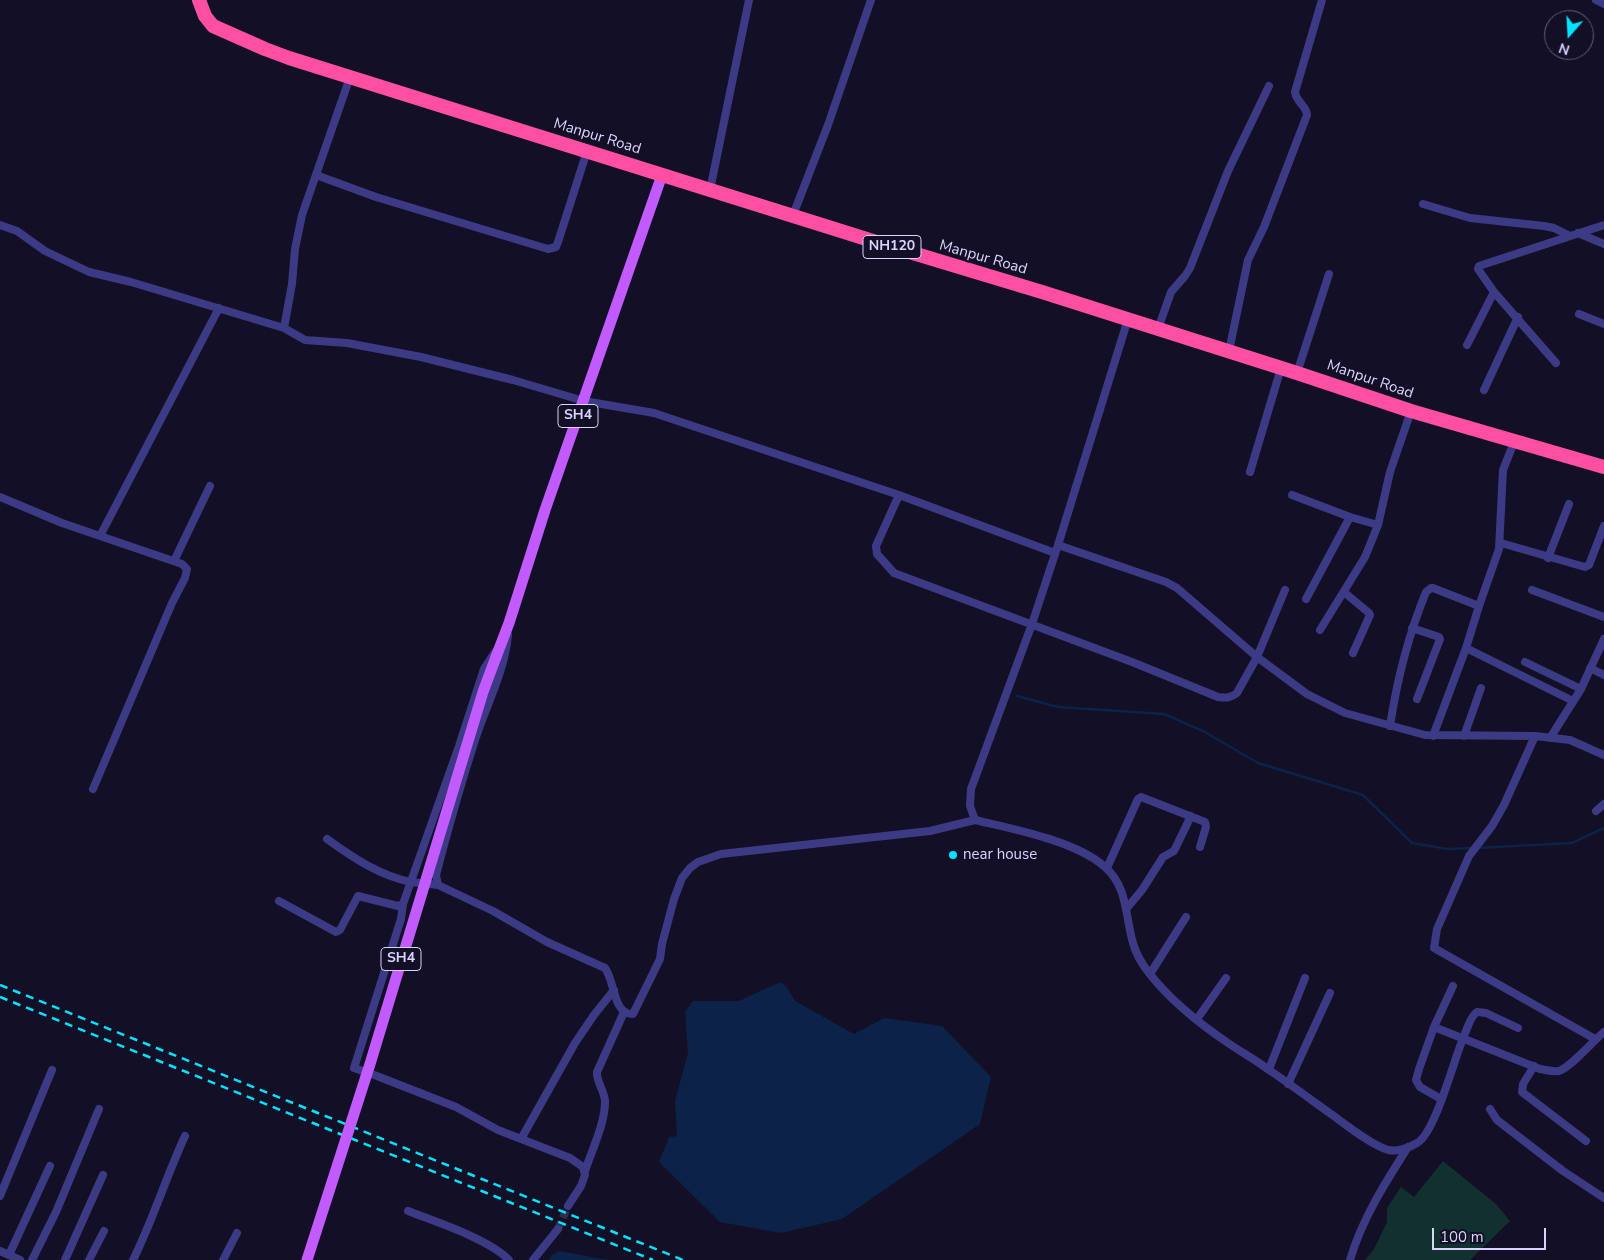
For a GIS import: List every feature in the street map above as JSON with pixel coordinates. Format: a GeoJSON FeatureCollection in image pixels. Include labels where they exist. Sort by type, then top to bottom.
{"type":"FeatureCollection","features":[{"type":"Feature","properties":{"kind":"highway","name":"Manpur Road"},"geometry":{"type":"LineString","coordinates":[[199,0],[205,16],[213,26],[265,49],[662,175],[1229,351],[1411,411],[1604,468]]}},
{"type":"Feature","properties":{"kind":"main road","name":"SH4"},"geometry":{"type":"LineString","coordinates":[[307,1260],[370,1064],[480,702],[509,623],[544,510],[584,401],[662,175]]}},
{"type":"Feature","properties":{"kind":"street"},"geometry":{"type":"LineString","coordinates":[[710,190],[749,0]]}},
{"type":"Feature","properties":{"kind":"street"},"geometry":{"type":"LineString","coordinates":[[793,215],[828,125],[871,0]]}},
{"type":"Feature","properties":{"kind":"street"},"geometry":{"type":"LineString","coordinates":[[1229,351],[1248,260],[1264,227],[1307,115],[1296,97],[1296,92],[1322,0]]}},
{"type":"Feature","properties":{"kind":"street"},"geometry":{"type":"LineString","coordinates":[[1596,0],[1604,4]]}},
{"type":"Feature","properties":{"kind":"street"},"geometry":{"type":"LineString","coordinates":[[284,328],[292,284],[295,249],[302,215],[350,77]]}},
{"type":"Feature","properties":{"kind":"street"},"geometry":{"type":"LineString","coordinates":[[1158,329],[1171,292],[1190,268],[1228,171],[1269,86]]}},
{"type":"Feature","properties":{"kind":"street"},"geometry":{"type":"LineString","coordinates":[[316,175],[376,197],[548,249],[556,247],[588,151]]}},
{"type":"Feature","properties":{"kind":"street"},"geometry":{"type":"LineString","coordinates":[[1423,204],[1470,218],[1554,228],[1570,236]]}},
{"type":"Feature","properties":{"kind":"street"},"geometry":{"type":"LineString","coordinates":[[0,225],[17,231],[45,251],[89,272],[131,282],[284,328],[305,340],[347,343],[421,357],[513,380],[584,401],[654,413],[899,495],[1055,553]]}},
{"type":"Feature","properties":{"kind":"street"},"geometry":{"type":"LineString","coordinates":[[1556,363],[1518,317],[1494,292],[1478,269],[1480,265],[1604,225]]}},
{"type":"Feature","properties":{"kind":"street"},"geometry":{"type":"LineString","coordinates":[[1578,233],[1604,244]]}},
{"type":"Feature","properties":{"kind":"street"},"geometry":{"type":"LineString","coordinates":[[1297,373],[1329,274]]}},
{"type":"Feature","properties":{"kind":"street"},"geometry":{"type":"LineString","coordinates":[[1467,345],[1494,292]]}},
{"type":"Feature","properties":{"kind":"street"},"geometry":{"type":"LineString","coordinates":[[100,536],[219,308]]}},
{"type":"Feature","properties":{"kind":"street"},"geometry":{"type":"LineString","coordinates":[[1579,314],[1604,324]]}},
{"type":"Feature","properties":{"kind":"street"},"geometry":{"type":"LineString","coordinates":[[1484,390],[1518,317]]}},
{"type":"Feature","properties":{"kind":"street"},"geometry":{"type":"LineString","coordinates":[[975,820],[970,806],[971,789],[1032,624],[1128,320]]}},
{"type":"Feature","properties":{"kind":"street"},"geometry":{"type":"LineString","coordinates":[[1250,472],[1281,368]]}},
{"type":"Feature","properties":{"kind":"street"},"geometry":{"type":"LineString","coordinates":[[1320,630],[1365,557],[1378,526],[1390,472],[1411,411]]}},
{"type":"Feature","properties":{"kind":"street"},"geometry":{"type":"LineString","coordinates":[[1434,736],[1501,543],[1503,470],[1514,442]]}},
{"type":"Feature","properties":{"kind":"street"},"geometry":{"type":"LineString","coordinates":[[174,561],[210,486]]}},
{"type":"Feature","properties":{"kind":"street"},"geometry":{"type":"LineString","coordinates":[[899,495],[876,546],[878,554],[894,573],[972,604],[1032,624],[1132,662],[1218,697],[1226,698],[1237,693],[1257,658],[1285,590]]}},
{"type":"Feature","properties":{"kind":"street"},"geometry":{"type":"LineString","coordinates":[[1292,495],[1378,526]]}},
{"type":"Feature","properties":{"kind":"street"},"geometry":{"type":"LineString","coordinates":[[0,497],[62,523],[185,565],[187,569],[187,574],[170,608],[93,789]]}},
{"type":"Feature","properties":{"kind":"street"},"geometry":{"type":"LineString","coordinates":[[1548,558],[1568,504]]}},
{"type":"Feature","properties":{"kind":"street"},"geometry":{"type":"LineString","coordinates":[[1306,599],[1350,517]]}},
{"type":"Feature","properties":{"kind":"street"},"geometry":{"type":"LineString","coordinates":[[1501,543],[1581,567],[1588,566],[1604,526]]}},
{"type":"Feature","properties":{"kind":"street"},"geometry":{"type":"LineString","coordinates":[[1058,545],[1166,582],[1177,588],[1257,658],[1307,694],[1344,713],[1434,736],[1535,736],[1570,740],[1604,754]]}},
{"type":"Feature","properties":{"kind":"street"},"geometry":{"type":"LineString","coordinates":[[1390,726],[1397,683],[1412,628],[1426,592],[1431,588],[1479,606]]}},
{"type":"Feature","properties":{"kind":"street"},"geometry":{"type":"LineString","coordinates":[[1532,590],[1604,617]]}},
{"type":"Feature","properties":{"kind":"street"},"geometry":{"type":"LineString","coordinates":[[1344,592],[1369,612],[1370,615],[1353,653]]}},
{"type":"Feature","properties":{"kind":"street"},"geometry":{"type":"LineString","coordinates":[[438,884],[436,875],[456,802],[476,736],[501,669],[509,623]]}},
{"type":"Feature","properties":{"kind":"street"},"geometry":{"type":"LineString","coordinates":[[1412,628],[1440,639],[1417,699]]}},
{"type":"Feature","properties":{"kind":"street"},"geometry":{"type":"LineString","coordinates":[[1550,738],[1581,689],[1604,638]]}},
{"type":"Feature","properties":{"kind":"street"},"geometry":{"type":"LineString","coordinates":[[1466,648],[1573,701]]}},
{"type":"Feature","properties":{"kind":"street"},"geometry":{"type":"LineString","coordinates":[[497,652],[484,669],[403,904],[401,918],[354,1068],[456,1107],[492,1128],[570,1158],[583,1167],[585,1171]]}},
{"type":"Feature","properties":{"kind":"street"},"geometry":{"type":"LineString","coordinates":[[1525,662],[1581,689]]}},
{"type":"Feature","properties":{"kind":"street"},"geometry":{"type":"LineString","coordinates":[[1590,668],[1604,676]]}},
{"type":"Feature","properties":{"kind":"street"},"geometry":{"type":"LineString","coordinates":[[1464,736],[1481,688]]}},
{"type":"Feature","properties":{"kind":"street"},"geometry":{"type":"LineString","coordinates":[[1535,736],[1504,805],[1492,826],[1468,856],[1437,929],[1434,948],[1596,1039]]}},
{"type":"Feature","properties":{"kind":"street"},"geometry":{"type":"LineString","coordinates":[[1107,868],[1139,798],[1144,797],[1206,823],[1200,847]]}},
{"type":"Feature","properties":{"kind":"street"},"geometry":{"type":"LineString","coordinates":[[1596,812],[1604,804]]}},
{"type":"Feature","properties":{"kind":"street"},"geometry":{"type":"LineString","coordinates":[[1127,908],[1142,890],[1163,857],[1173,853],[1191,816]]}},
{"type":"Feature","properties":{"kind":"street"},"geometry":{"type":"LineString","coordinates":[[327,839],[369,866],[412,882],[438,884],[493,910],[547,942],[602,966],[608,971],[620,1007],[624,1012],[634,1014],[660,959],[674,899],[682,878],[698,862],[721,854],[930,832],[975,820],[1070,846],[1085,853],[1107,868],[1118,884],[1127,908],[1132,943],[1140,960],[1164,990],[1227,1042],[1388,1150],[1408,1147],[1423,1139],[1428,1133],[1462,1039],[1473,1015],[1478,1012],[1486,1013],[1518,1028]]}},
{"type":"Feature","properties":{"kind":"street"},"geometry":{"type":"LineString","coordinates":[[279,901],[336,932],[340,930],[358,896],[398,906],[403,904]]}},
{"type":"Feature","properties":{"kind":"street"},"geometry":{"type":"LineString","coordinates":[[1150,974],[1186,917]]}},
{"type":"Feature","properties":{"kind":"street"},"geometry":{"type":"LineString","coordinates":[[1197,1019],[1226,978]]}},
{"type":"Feature","properties":{"kind":"street"},"geometry":{"type":"LineString","coordinates":[[1269,1069],[1305,978]]}},
{"type":"Feature","properties":{"kind":"street"},"geometry":{"type":"LineString","coordinates":[[1441,1099],[1420,1087],[1416,1080],[1434,1027],[1453,986]]}},
{"type":"Feature","properties":{"kind":"street"},"geometry":{"type":"LineString","coordinates":[[521,1139],[575,1043],[614,990]]}},
{"type":"Feature","properties":{"kind":"street"},"geometry":{"type":"LineString","coordinates":[[1288,1084],[1330,993]]}},
{"type":"Feature","properties":{"kind":"street"},"geometry":{"type":"LineString","coordinates":[[568,1206],[584,1179],[602,1119],[605,1104],[604,1094],[597,1078],[597,1072],[624,1012]]}},
{"type":"Feature","properties":{"kind":"street"},"geometry":{"type":"LineString","coordinates":[[1434,1027],[1537,1068],[1555,1072],[1562,1070],[1604,1032]]}},
{"type":"Feature","properties":{"kind":"street"},"geometry":{"type":"LineString","coordinates":[[1537,1068],[1523,1084],[1522,1092],[1586,1141]]}},
{"type":"Feature","properties":{"kind":"street"},"geometry":{"type":"LineString","coordinates":[[0,1196],[52,1070]]}},
{"type":"Feature","properties":{"kind":"street"},"geometry":{"type":"LineString","coordinates":[[32,1260],[56,1212],[100,1109]]}},
{"type":"Feature","properties":{"kind":"street"},"geometry":{"type":"LineString","coordinates":[[1490,1109],[1497,1120],[1604,1198]]}},
{"type":"Feature","properties":{"kind":"street"},"geometry":{"type":"LineString","coordinates":[[133,1260],[184,1136]]}},
{"type":"Feature","properties":{"kind":"street"},"geometry":{"type":"LineString","coordinates":[[1350,1260],[1372,1205],[1408,1147]]}},
{"type":"Feature","properties":{"kind":"street"},"geometry":{"type":"LineString","coordinates":[[9,1255],[50,1166]]}},
{"type":"Feature","properties":{"kind":"street"},"geometry":{"type":"LineString","coordinates":[[64,1260],[103,1175]]}},
{"type":"Feature","properties":{"kind":"street"},"geometry":{"type":"LineString","coordinates":[[408,1211],[483,1242],[500,1252],[508,1260]]}},
{"type":"Feature","properties":{"kind":"street"},"geometry":{"type":"LineString","coordinates":[[533,1260],[558,1229]]}},
{"type":"Feature","properties":{"kind":"street"},"geometry":{"type":"LineString","coordinates":[[89,1260],[104,1231]]}},
{"type":"Feature","properties":{"kind":"street"},"geometry":{"type":"LineString","coordinates":[[223,1260],[237,1233]]}},
{"type":"Feature","properties":{"kind":"street"},"geometry":{"type":"LineString","coordinates":[[0,1251],[20,1260]]}},
{"type":"Feature","properties":{"kind":"green space"},"geometry":{"type":"Polygon","coordinates":[[[1443,1161],[1496,1204],[1510,1221],[1470,1260],[1365,1260],[1374,1249],[1387,1222],[1387,1208],[1401,1187],[1414,1197],[1443,1161]]]}},
{"type":"Feature","properties":{"kind":"water"},"geometry":{"type":"Polygon","coordinates":[[[780,982],[787,987],[795,1001],[854,1034],[884,1018],[942,1026],[991,1077],[980,1124],[842,1219],[781,1233],[720,1222],[659,1162],[669,1137],[677,1136],[675,1101],[688,1053],[685,1012],[693,1001],[739,1001],[780,982]]]}},
{"type":"Feature","properties":{"kind":"water"},"geometry":{"type":"Polygon","coordinates":[[[559,1251],[609,1260],[549,1260],[552,1255],[559,1251]]]}},
{"type":"Feature","properties":{"kind":"waterway"},"geometry":{"type":"LineString","coordinates":[[1017,696],[1058,707],[1164,714],[1205,732],[1258,763],[1363,795],[1412,843],[1448,849],[1472,848]]}},
{"type":"Feature","properties":{"kind":"waterway"},"geometry":{"type":"LineString","coordinates":[[1477,848],[1572,843],[1604,828]]}},
{"type":"Feature","properties":{"kind":"tunnel"},"geometry":{"type":"LineString","coordinates":[[558,1229],[568,1206]]}},
{"type":"Feature","properties":{"kind":"railway"},"geometry":{"type":"LineString","coordinates":[[0,985],[683,1260]]}},
{"type":"Feature","properties":{"kind":"railway"},"geometry":{"type":"LineString","coordinates":[[0,997],[653,1260]]}},
{"type":"Feature","properties":{"kind":"place","name":"near house"},"geometry":{"type":"Point","coordinates":[953,855]}}]}
